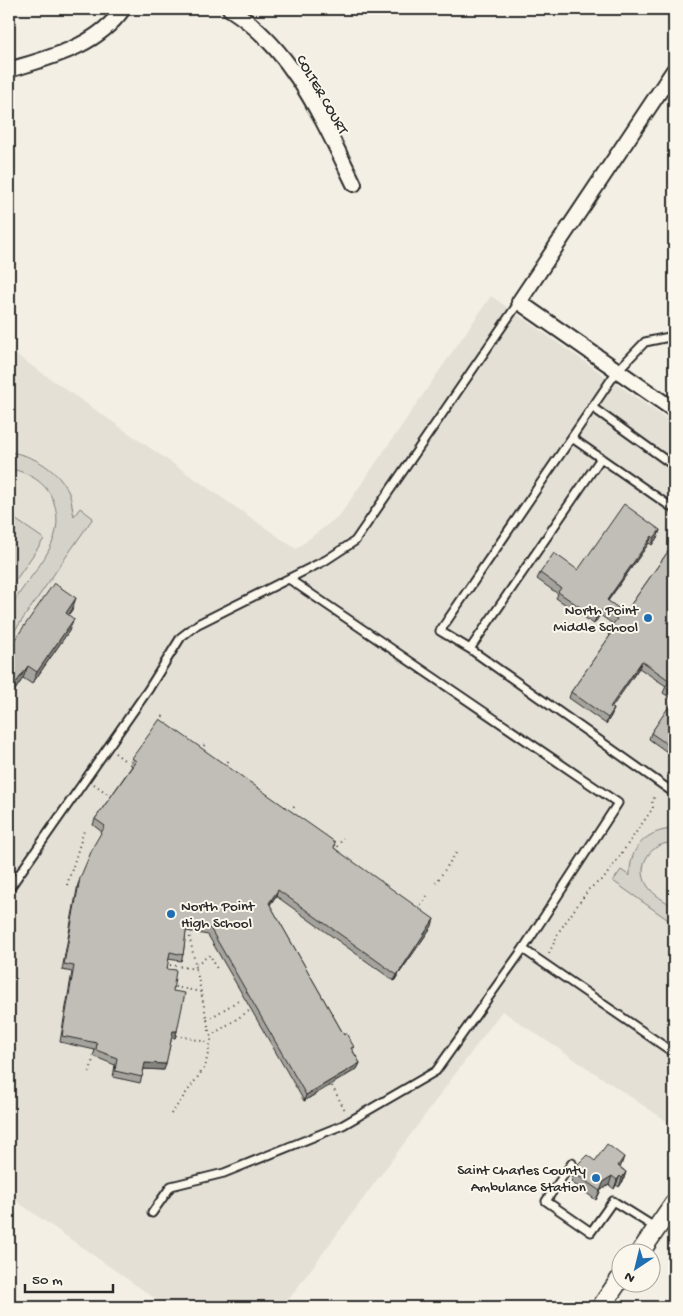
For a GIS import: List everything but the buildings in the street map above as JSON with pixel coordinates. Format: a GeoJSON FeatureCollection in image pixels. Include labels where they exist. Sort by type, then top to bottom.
{"type":"FeatureCollection","features":[{"type":"Feature","properties":{"kind":"street"},"geometry":{"type":"LineString","coordinates":[[9,70],[74,49],[95,37],[116,19],[123,9]]}},
{"type":"Feature","properties":{"kind":"street","name":"COLTER COURT"},"geometry":{"type":"LineString","coordinates":[[230,9],[257,28],[292,67],[316,108],[354,184]]}},
{"type":"Feature","properties":{"kind":"street"},"geometry":{"type":"LineString","coordinates":[[674,70],[519,302],[674,410]]}},
{"type":"Feature","properties":{"kind":"street"},"geometry":{"type":"LineString","coordinates":[[646,1244],[674,1202]]}},
{"type":"Feature","properties":{"kind":"street"},"geometry":{"type":"LineString","coordinates":[[601,1307],[610,1294]]}},
{"type":"Feature","properties":{"kind":"lane"},"geometry":{"type":"LineString","coordinates":[[9,890],[148,690],[181,637],[198,624],[326,560],[355,540],[519,302]]}},
{"type":"Feature","properties":{"kind":"lane"},"geometry":{"type":"LineString","coordinates":[[674,336],[645,342],[617,371],[440,631],[470,649],[674,793]]}},
{"type":"Feature","properties":{"kind":"lane"},"geometry":{"type":"LineString","coordinates":[[592,407],[674,466]]}},
{"type":"Feature","properties":{"kind":"lane"},"geometry":{"type":"LineString","coordinates":[[572,438],[674,509]]}},
{"type":"Feature","properties":{"kind":"lane"},"geometry":{"type":"LineString","coordinates":[[470,649],[601,458]]}},
{"type":"Feature","properties":{"kind":"lane"},"geometry":{"type":"LineString","coordinates":[[152,1213],[171,1186],[224,1173],[343,1125],[436,1071],[523,949],[618,803],[289,578]]}},
{"type":"Feature","properties":{"kind":"lane"},"geometry":{"type":"LineString","coordinates":[[523,949],[674,1053]]}},
{"type":"Feature","properties":{"kind":"lane"},"geometry":{"type":"LineString","coordinates":[[572,1163],[546,1202],[591,1232],[613,1201],[656,1229]]}},
{"type":"Feature","properties":{"kind":"path"},"geometry":{"type":"LineString","coordinates":[[158,723],[164,715]]}},
{"type":"Feature","properties":{"kind":"path"},"geometry":{"type":"LineString","coordinates":[[199,752],[205,744]]}},
{"type":"Feature","properties":{"kind":"path"},"geometry":{"type":"LineString","coordinates":[[115,753],[124,760]]}},
{"type":"Feature","properties":{"kind":"path"},"geometry":{"type":"LineString","coordinates":[[223,768],[229,760]]}},
{"type":"Feature","properties":{"kind":"path"},"geometry":{"type":"LineString","coordinates":[[94,784],[109,795]]}},
{"type":"Feature","properties":{"kind":"path"},"geometry":{"type":"LineString","coordinates":[[548,953],[560,930],[589,889],[605,877],[653,808],[652,800],[656,795]]}},
{"type":"Feature","properties":{"kind":"path"},"geometry":{"type":"LineString","coordinates":[[291,812],[296,805]]}},
{"type":"Feature","properties":{"kind":"path"},"geometry":{"type":"LineString","coordinates":[[67,885],[84,831]]}},
{"type":"Feature","properties":{"kind":"path"},"geometry":{"type":"LineString","coordinates":[[331,857],[343,838]]}},
{"type":"Feature","properties":{"kind":"path"},"geometry":{"type":"LineString","coordinates":[[436,883],[456,854]]}},
{"type":"Feature","properties":{"kind":"path"},"geometry":{"type":"LineString","coordinates":[[416,912],[427,896]]}},
{"type":"Feature","properties":{"kind":"path"},"geometry":{"type":"LineString","coordinates":[[171,1114],[205,1067],[210,1042],[189,934]]}},
{"type":"Feature","properties":{"kind":"path"},"geometry":{"type":"LineString","coordinates":[[196,964],[210,955],[218,971]]}},
{"type":"Feature","properties":{"kind":"path"},"geometry":{"type":"LineString","coordinates":[[170,965],[196,969]]}},
{"type":"Feature","properties":{"kind":"path"},"geometry":{"type":"LineString","coordinates":[[175,987],[201,992]]}},
{"type":"Feature","properties":{"kind":"path"},"geometry":{"type":"LineString","coordinates":[[207,1020],[241,998]]}},
{"type":"Feature","properties":{"kind":"path"},"geometry":{"type":"LineString","coordinates":[[210,1036],[250,1011]]}},
{"type":"Feature","properties":{"kind":"path"},"geometry":{"type":"LineString","coordinates":[[176,1035],[210,1042]]}},
{"type":"Feature","properties":{"kind":"path"},"geometry":{"type":"LineString","coordinates":[[90,1072],[93,1059]]}},
{"type":"Feature","properties":{"kind":"path"},"geometry":{"type":"LineString","coordinates":[[332,1086],[348,1116]]}},
{"type":"Feature","properties":{"kind":"shaded area"},"geometry":{"type":"Polygon","coordinates":[[[491,296],[674,424],[674,1126],[502,1011],[283,1307],[167,1307],[9,1196],[9,350],[296,549],[340,515],[491,296]]]}},
{"type":"Feature","properties":{"kind":"shaded area"},"geometry":{"type":"Polygon","coordinates":[[[9,452],[27,456],[52,471],[69,493],[74,516],[80,508],[93,518],[9,639],[9,612],[45,558],[52,544],[56,531],[57,516],[50,493],[41,483],[23,472],[9,468],[9,452]]]}},
{"type":"Feature","properties":{"kind":"shaded area"},"geometry":{"type":"Polygon","coordinates":[[[9,515],[44,539],[9,590],[9,515]]]}},
{"type":"Feature","properties":{"kind":"shaded area"},"geometry":{"type":"Polygon","coordinates":[[[674,829],[674,843],[666,843],[653,850],[644,862],[643,870],[647,885],[652,892],[674,907],[674,924],[613,881],[621,870],[630,876],[630,866],[636,849],[641,842],[655,833],[674,829]]]}},
{"type":"Feature","properties":{"kind":"place","name":"North Point Middle School"},"geometry":{"type":"Point","coordinates":[648,618]}},
{"type":"Feature","properties":{"kind":"place","name":"North Point High School"},"geometry":{"type":"Point","coordinates":[171,914]}},
{"type":"Feature","properties":{"kind":"place","name":"Saint Charles County Ambulance Station"},"geometry":{"type":"Point","coordinates":[596,1178]}}]}
